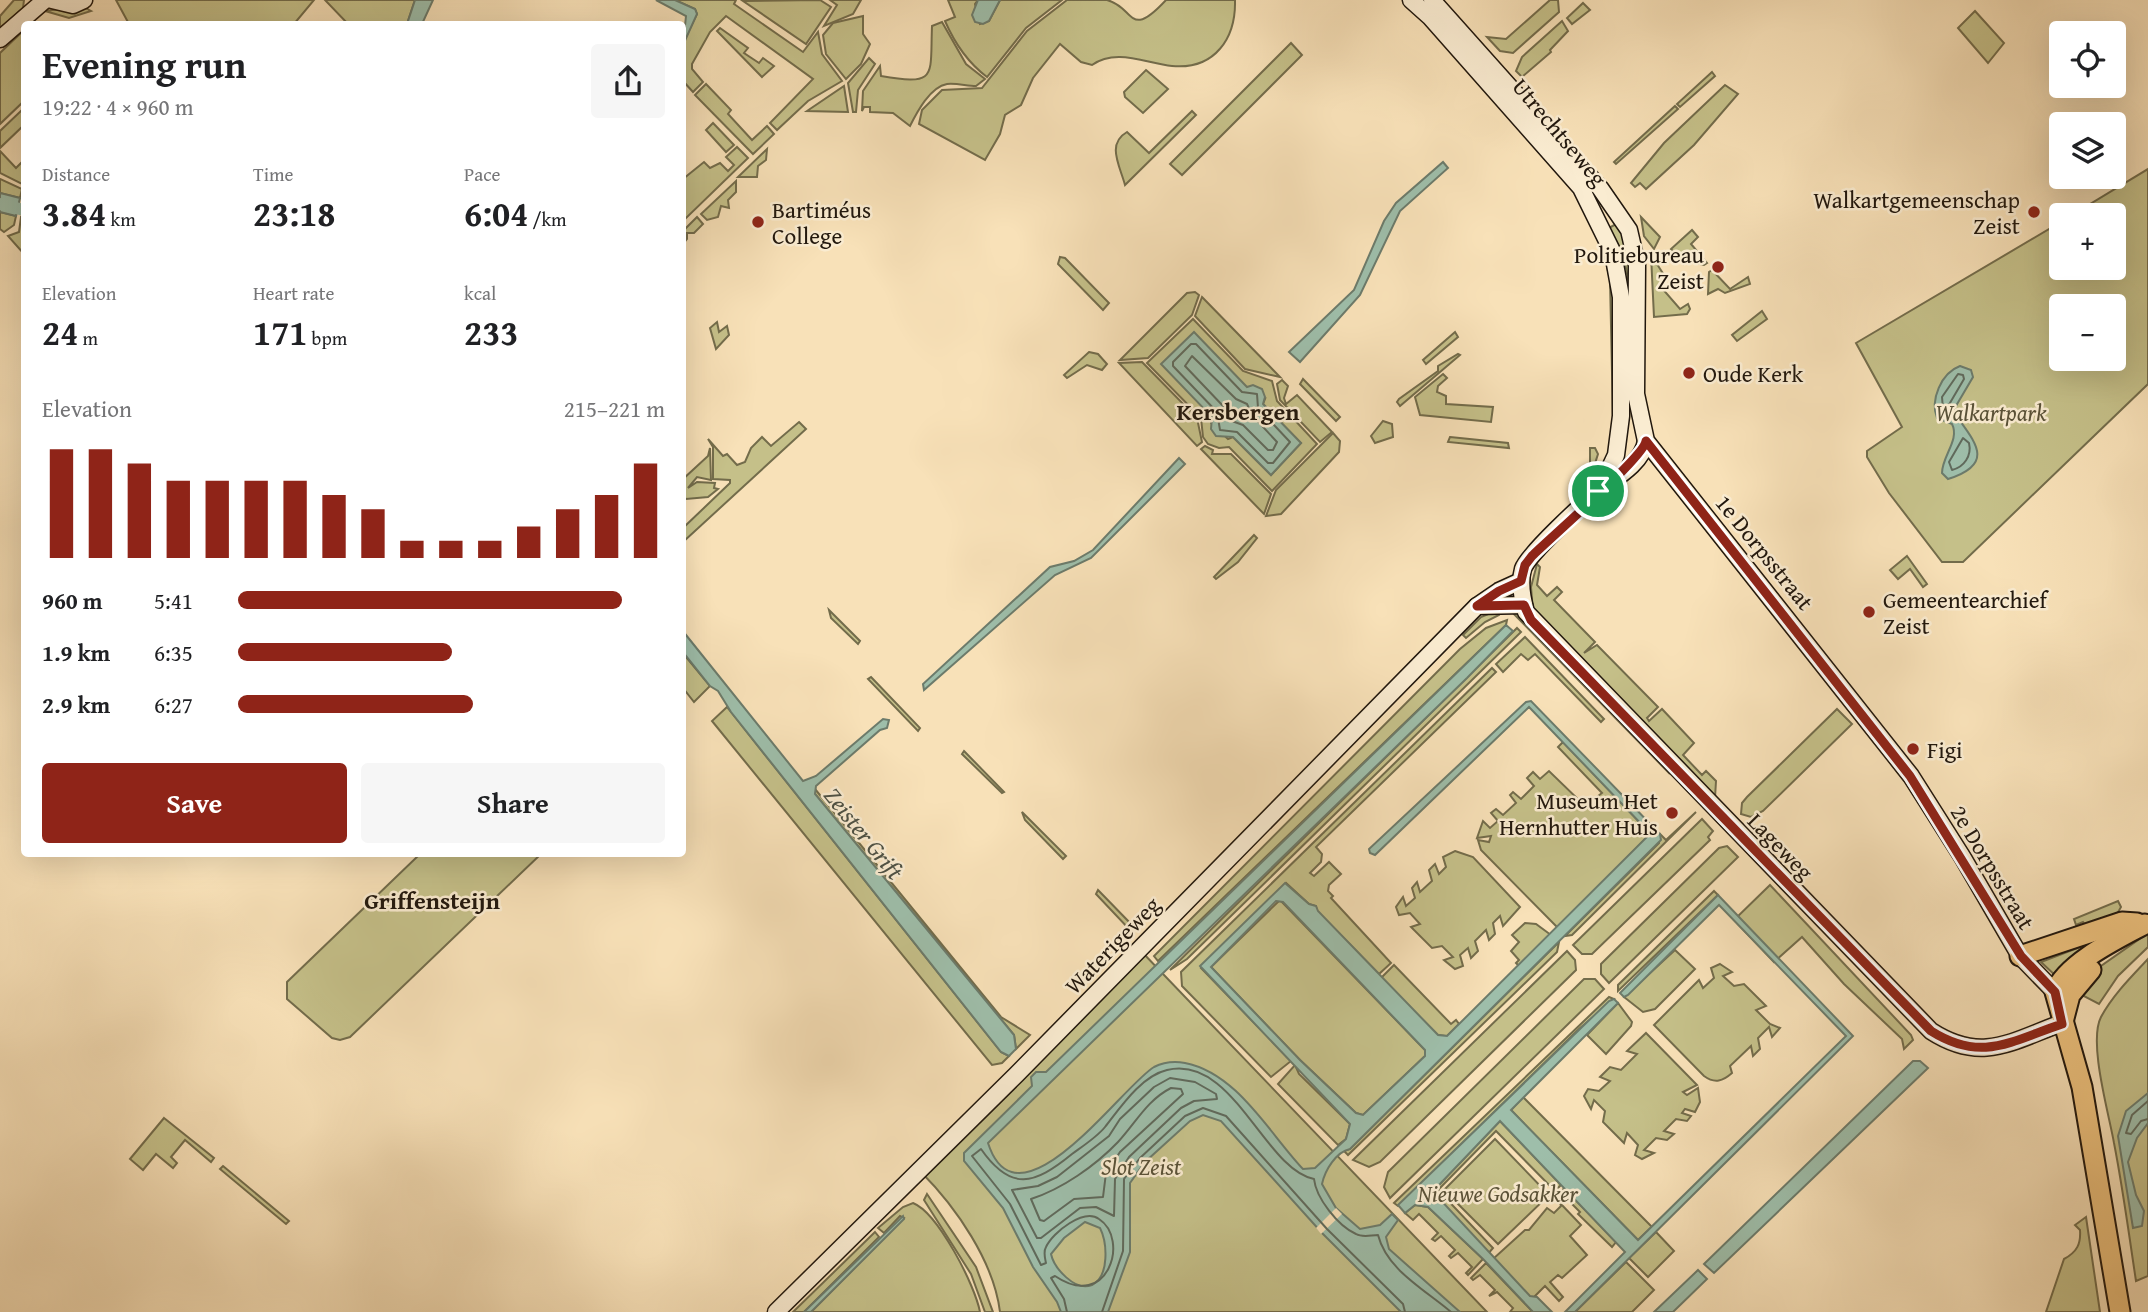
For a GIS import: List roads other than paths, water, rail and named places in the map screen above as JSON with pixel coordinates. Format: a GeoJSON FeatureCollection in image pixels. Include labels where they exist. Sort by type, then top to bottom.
{"type":"FeatureCollection","features":[{"type":"Feature","properties":{"kind":"main road"},"geometry":{"type":"LineString","coordinates":[[0,39],[45,0]]}},
{"type":"Feature","properties":{"kind":"main road"},"geometry":{"type":"LineString","coordinates":[[52,0],[64,5],[84,0]]}},
{"type":"Feature","properties":{"kind":"main road","name":"Utrechtseweg"},"geometry":{"type":"LineString","coordinates":[[1411,0],[1430,17],[1577,182],[1602,225],[1617,265],[1621,298],[1621,416],[1618,447],[1598,491]]}},
{"type":"Feature","properties":{"kind":"main road","name":"Utrechtseweg"},"geometry":{"type":"LineString","coordinates":[[1432,0],[1600,188],[1629,230],[1637,265],[1636,394],[1646,441]]}},
{"type":"Feature","properties":{"kind":"main road"},"geometry":{"type":"LineString","coordinates":[[1521,581],[1525,565],[1532,556],[1598,491],[1619,477],[1644,448],[1646,441]]}},
{"type":"Feature","properties":{"kind":"main road","name":"1e Dorpsstraat"},"geometry":{"type":"LineString","coordinates":[[1646,441],[1847,693]]}},
{"type":"Feature","properties":{"kind":"main road","name":"Lageweg"},"geometry":{"type":"LineString","coordinates":[[1521,581],[1524,605],[1531,620],[1931,1031],[1958,1045],[1984,1049],[2062,1024]]}},
{"type":"Feature","properties":{"kind":"main road","name":"Waterigeweg"},"geometry":{"type":"LineString","coordinates":[[776,1312],[1016,1075],[1477,606],[1499,591],[1521,581]]}},
{"type":"Feature","properties":{"kind":"main road"},"geometry":{"type":"LineString","coordinates":[[1477,606],[1524,605]]}},
{"type":"Feature","properties":{"kind":"main road","name":"2e Dorpsstraat"},"geometry":{"type":"LineString","coordinates":[[1847,693],[1938,816],[2021,956],[2055,992]]}},
{"type":"Feature","properties":{"kind":"main road"},"geometry":{"type":"LineString","coordinates":[[2021,956],[2122,922],[2146,923]]}},
{"type":"Feature","properties":{"kind":"main road"},"geometry":{"type":"LineString","coordinates":[[2062,1024],[2070,995],[2082,978],[2146,923]]}},
{"type":"Feature","properties":{"kind":"main road"},"geometry":{"type":"LineString","coordinates":[[2120,1312],[2084,1095],[2055,992],[2071,972],[2099,950],[2146,923]]}},
{"type":"Feature","properties":{"kind":"water"},"geometry":{"type":"Polygon","coordinates":[[[415,0],[433,0],[423,21],[408,21],[415,0]]]}},
{"type":"Feature","properties":{"kind":"water"},"geometry":{"type":"Polygon","coordinates":[[[656,0],[675,0],[695,9],[697,14],[686,38],[686,16],[656,0]]]}},
{"type":"Feature","properties":{"kind":"water"},"geometry":{"type":"Polygon","coordinates":[[[978,0],[1000,0],[989,21],[983,24],[975,22],[972,15],[978,0]]]}},
{"type":"Feature","properties":{"kind":"water"},"geometry":{"type":"Polygon","coordinates":[[[1443,162],[1448,168],[1400,211],[1360,295],[1300,362],[1289,352],[1354,290],[1384,221],[1396,203],[1443,162]]]}},
{"type":"Feature","properties":{"kind":"water"},"geometry":{"type":"Polygon","coordinates":[[[0,193],[20,198],[16,216],[0,212],[0,193]]]}},
{"type":"Feature","properties":{"kind":"water"},"geometry":{"type":"Polygon","coordinates":[[[1194,332],[1247,387],[1253,385],[1262,389],[1265,397],[1263,404],[1301,443],[1271,475],[1233,437],[1216,436],[1211,429],[1212,417],[1161,364],[1194,332]]]}},
{"type":"Feature","properties":{"kind":"water"},"geometry":{"type":"Polygon","coordinates":[[[1960,366],[1971,370],[1973,377],[1953,411],[1973,441],[1977,458],[1973,466],[1964,473],[1948,479],[1942,473],[1954,430],[1952,424],[1937,418],[1935,403],[1939,388],[1947,375],[1960,366]]]}},
{"type":"Feature","properties":{"kind":"water"},"geometry":{"type":"Polygon","coordinates":[[[1179,458],[1185,464],[1091,558],[1055,575],[924,690],[923,684],[1050,567],[1074,561],[1093,550],[1179,458]]]}},
{"type":"Feature","properties":{"kind":"water"},"geometry":{"type":"Polygon","coordinates":[[[1506,625],[1513,631],[1467,678],[988,1143],[1002,1167],[1022,1173],[1046,1165],[1071,1147],[1154,1067],[1177,1062],[1204,1069],[1221,1079],[1251,1106],[1303,1169],[1315,1168],[1346,1139],[1350,1124],[1200,966],[1285,883],[1309,904],[1316,906],[1438,1035],[1447,1036],[1648,836],[1647,830],[1529,707],[1375,855],[1370,853],[1369,849],[1526,702],[1531,701],[1660,834],[1661,840],[1350,1149],[1336,1158],[1326,1173],[1322,1184],[1336,1208],[1360,1229],[1380,1225],[1392,1214],[1398,1220],[1386,1237],[1389,1249],[1460,1312],[1401,1312],[1322,1233],[1221,1121],[1203,1115],[1190,1121],[1145,1162],[1130,1183],[1130,1252],[1108,1312],[1061,1312],[1033,1267],[1003,1208],[964,1161],[964,1153],[1032,1086],[1031,1077],[1036,1072],[1046,1072],[1506,625]],[[1276,901],[1211,967],[1300,1060],[1356,1113],[1363,1115],[1425,1056],[1425,1050],[1283,902],[1276,901]],[[1085,1222],[1064,1238],[1051,1254],[1056,1266],[1066,1277],[1085,1286],[1098,1281],[1105,1258],[1100,1228],[1085,1222]]]}},
{"type":"Feature","properties":{"kind":"water"},"geometry":{"type":"Polygon","coordinates":[[[686,635],[803,781],[816,776],[883,719],[889,720],[887,728],[880,730],[816,786],[815,794],[1014,1035],[1016,1049],[1009,1056],[1001,1052],[731,712],[718,691],[710,686],[686,656],[686,635]]]}},
{"type":"Feature","properties":{"kind":"water"},"geometry":{"type":"Polygon","coordinates":[[[1718,895],[1853,1036],[1575,1312],[1565,1312],[1625,1252],[1500,1121],[1437,1187],[1435,1194],[1530,1296],[1537,1297],[1552,1312],[1533,1312],[1483,1259],[1428,1207],[1415,1205],[1405,1213],[1398,1205],[1609,1001],[1614,999],[1618,1003],[1511,1110],[1638,1240],[1846,1036],[1719,905],[1628,995],[1624,997],[1620,993],[1718,895]]]}},
{"type":"Feature","properties":{"kind":"water"},"geometry":{"type":"Polygon","coordinates":[[[1913,1061],[1920,1061],[1928,1068],[1714,1273],[1704,1264],[1913,1061]]]}},
{"type":"Feature","properties":{"kind":"water"},"geometry":{"type":"Polygon","coordinates":[[[2148,1093],[2148,1123],[2137,1138],[2128,1162],[2136,1195],[2144,1211],[2142,1226],[2133,1228],[2118,1136],[2126,1111],[2148,1093]]]}},
{"type":"Feature","properties":{"kind":"water"},"geometry":{"type":"Polygon","coordinates":[[[903,1216],[904,1219],[811,1312],[804,1312],[903,1216]]]}},
{"type":"Feature","properties":{"kind":"water"},"geometry":{"type":"Polygon","coordinates":[[[1698,1270],[1707,1279],[1673,1312],[1654,1312],[1698,1270]]]}},
{"type":"Feature","properties":{"kind":"waterway","name":"Zeister Grift"},"geometry":{"type":"LineString","coordinates":[[0,204],[21,209]]}},
{"type":"Feature","properties":{"kind":"place","name":"Walkartgemeenschap Zeist"},"geometry":{"type":"Point","coordinates":[2034,212]}},
{"type":"Feature","properties":{"kind":"place","name":"Bartiméus College"},"geometry":{"type":"Point","coordinates":[758,222]}},
{"type":"Feature","properties":{"kind":"place","name":"Politiebureau Zeist"},"geometry":{"type":"Point","coordinates":[1718,267]}},
{"type":"Feature","properties":{"kind":"place","name":"Oude Kerk"},"geometry":{"type":"Point","coordinates":[1689,373]}},
{"type":"Feature","properties":{"kind":"place","name":"Gemeentearchief Zeist"},"geometry":{"type":"Point","coordinates":[1869,612]}},
{"type":"Feature","properties":{"kind":"place","name":"Figi"},"geometry":{"type":"Point","coordinates":[1913,749]}},
{"type":"Feature","properties":{"kind":"place","name":"Museum Het Hernhutter Huis"},"geometry":{"type":"Point","coordinates":[1672,813]}},
{"type":"Feature","properties":{"kind":"district","name":"Kersbergen"},"geometry":{"type":"Point","coordinates":[1238,411]}},
{"type":"Feature","properties":{"kind":"district","name":"Griffensteijn"},"geometry":{"type":"Point","coordinates":[432,900]}},
{"type":"Feature","properties":{"kind":"park label","name":"Walkartpark"},"geometry":{"type":"Point","coordinates":[1991,412]}},
{"type":"Feature","properties":{"kind":"park label","name":"Slot Zeist"},"geometry":{"type":"Point","coordinates":[1141,1166]}},
{"type":"Feature","properties":{"kind":"park label","name":"Nieuwe Godsakker"},"geometry":{"type":"Point","coordinates":[1498,1193]}}]}
